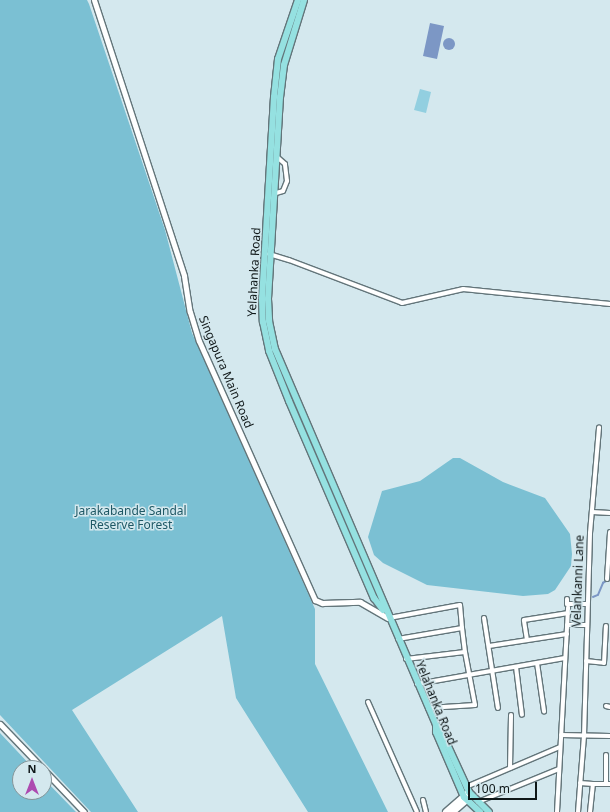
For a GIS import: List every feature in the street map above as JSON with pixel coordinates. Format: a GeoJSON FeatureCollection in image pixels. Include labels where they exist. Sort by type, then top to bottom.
{"type":"FeatureCollection","features":[{"type":"Feature","properties":{"kind":"main road","name":"Yelahanka Road"},"geometry":{"type":"LineString","coordinates":[[298,0],[278,59],[268,306],[275,349],[334,498],[398,638],[427,708],[436,725],[436,732],[468,794]]}},
{"type":"Feature","properties":{"kind":"main road","name":"Yelahanka Road"},"geometry":{"type":"LineString","coordinates":[[269,254],[276,194],[277,157],[284,65],[304,0]]}},
{"type":"Feature","properties":{"kind":"main road"},"geometry":{"type":"LineString","coordinates":[[436,725],[441,730],[468,794],[480,812]]}},
{"type":"Feature","properties":{"kind":"main road"},"geometry":{"type":"LineString","coordinates":[[468,794],[489,812]]}},
{"type":"Feature","properties":{"kind":"main road"},"geometry":{"type":"LineString","coordinates":[[446,812],[468,794]]}},
{"type":"Feature","properties":{"kind":"main road"},"geometry":{"type":"LineString","coordinates":[[453,812],[468,794]]}},
{"type":"Feature","properties":{"kind":"street","name":"Singapura Main Road"},"geometry":{"type":"LineString","coordinates":[[94,0],[158,190],[184,276],[190,312],[199,341],[315,600],[322,603],[360,602],[388,618]]}},
{"type":"Feature","properties":{"kind":"street"},"geometry":{"type":"LineString","coordinates":[[276,194],[283,191],[286,181],[285,164],[277,157]]}},
{"type":"Feature","properties":{"kind":"street"},"geometry":{"type":"LineString","coordinates":[[269,254],[402,303],[464,289],[610,304]]}},
{"type":"Feature","properties":{"kind":"street","name":"Velankanni Lane"},"geometry":{"type":"LineString","coordinates":[[578,812],[584,736],[586,625],[592,512],[599,427]]}},
{"type":"Feature","properties":{"kind":"street"},"geometry":{"type":"LineString","coordinates":[[592,512],[610,513]]}},
{"type":"Feature","properties":{"kind":"street"},"geometry":{"type":"LineString","coordinates":[[607,579],[610,532]]}},
{"type":"Feature","properties":{"kind":"street"},"geometry":{"type":"LineString","coordinates":[[567,599],[567,604],[587,604]]}},
{"type":"Feature","properties":{"kind":"street"},"geometry":{"type":"LineString","coordinates":[[388,618],[460,605],[465,652],[475,705],[427,708]]}},
{"type":"Feature","properties":{"kind":"street"},"geometry":{"type":"LineString","coordinates":[[557,812],[568,607]]}},
{"type":"Feature","properties":{"kind":"street"},"geometry":{"type":"LineString","coordinates":[[527,640],[524,620],[568,612]]}},
{"type":"Feature","properties":{"kind":"street"},"geometry":{"type":"LineString","coordinates":[[484,618],[498,708]]}},
{"type":"Feature","properties":{"kind":"street"},"geometry":{"type":"LineString","coordinates":[[568,625],[586,625]]}},
{"type":"Feature","properties":{"kind":"street"},"geometry":{"type":"LineString","coordinates":[[604,663],[606,626]]}},
{"type":"Feature","properties":{"kind":"street"},"geometry":{"type":"LineString","coordinates":[[398,638],[462,628]]}},
{"type":"Feature","properties":{"kind":"street"},"geometry":{"type":"LineString","coordinates":[[489,646],[567,634]]}},
{"type":"Feature","properties":{"kind":"street"},"geometry":{"type":"LineString","coordinates":[[406,659],[465,652]]}},
{"type":"Feature","properties":{"kind":"street"},"geometry":{"type":"LineString","coordinates":[[417,684],[565,658]]}},
{"type":"Feature","properties":{"kind":"street"},"geometry":{"type":"LineString","coordinates":[[586,661],[604,663],[610,662]]}},
{"type":"Feature","properties":{"kind":"street"},"geometry":{"type":"LineString","coordinates":[[537,663],[544,711]]}},
{"type":"Feature","properties":{"kind":"street"},"geometry":{"type":"LineString","coordinates":[[516,667],[522,714]]}},
{"type":"Feature","properties":{"kind":"street"},"geometry":{"type":"LineString","coordinates":[[368,702],[417,812]]}},
{"type":"Feature","properties":{"kind":"street"},"geometry":{"type":"LineString","coordinates":[[510,768],[511,715]]}},
{"type":"Feature","properties":{"kind":"street"},"geometry":{"type":"LineString","coordinates":[[0,724],[34,760]]}},
{"type":"Feature","properties":{"kind":"street"},"geometry":{"type":"LineString","coordinates":[[561,735],[610,736]]}},
{"type":"Feature","properties":{"kind":"street"},"geometry":{"type":"LineString","coordinates":[[468,794],[510,768],[560,747]]}},
{"type":"Feature","properties":{"kind":"street"},"geometry":{"type":"LineString","coordinates":[[580,783],[608,784],[606,755]]}},
{"type":"Feature","properties":{"kind":"street"},"geometry":{"type":"LineString","coordinates":[[478,802],[559,769]]}},
{"type":"Feature","properties":{"kind":"street"},"geometry":{"type":"LineString","coordinates":[[52,778],[84,812]]}},
{"type":"Feature","properties":{"kind":"street"},"geometry":{"type":"LineString","coordinates":[[590,812],[593,784]]}},
{"type":"Feature","properties":{"kind":"street"},"geometry":{"type":"LineString","coordinates":[[423,800],[426,812]]}},
{"type":"Feature","properties":{"kind":"shaded area"},"geometry":{"type":"Polygon","coordinates":[[[430,23],[444,26],[437,59],[423,56],[430,23]]]}},
{"type":"Feature","properties":{"kind":"shaded area"},"geometry":{"type":"Polygon","coordinates":[[[447,38],[451,38],[455,44],[451,50],[447,50],[443,46],[443,42],[447,38]]]}},
{"type":"Feature","properties":{"kind":"shaded area"},"geometry":{"type":"Polygon","coordinates":[[[420,89],[431,92],[426,113],[414,110],[420,89]]]}},
{"type":"Feature","properties":{"kind":"green space","name":"Jarakabande Sandal Reserve Forest"},"geometry":{"type":"Polygon","coordinates":[[[0,0],[87,0],[165,230],[192,333],[315,609],[315,664],[388,812],[308,812],[236,698],[222,616],[72,710],[138,812],[91,812],[52,770],[52,760],[42,760],[0,715],[0,0]]]}},
{"type":"Feature","properties":{"kind":"green space"},"geometry":{"type":"Polygon","coordinates":[[[453,458],[460,458],[503,482],[545,498],[570,534],[572,554],[571,566],[555,590],[548,594],[523,596],[427,585],[383,563],[374,555],[368,537],[382,491],[420,481],[453,458]]]}},
{"type":"Feature","properties":{"kind":"green space"},"geometry":{"type":"Polygon","coordinates":[[[0,733],[25,760],[12,760],[12,800],[52,800],[52,787],[76,812],[0,812],[0,733]]]}},
{"type":"Feature","properties":{"kind":"waterway"},"geometry":{"type":"LineString","coordinates":[[593,597],[598,595],[603,583],[610,579]]}}]}
